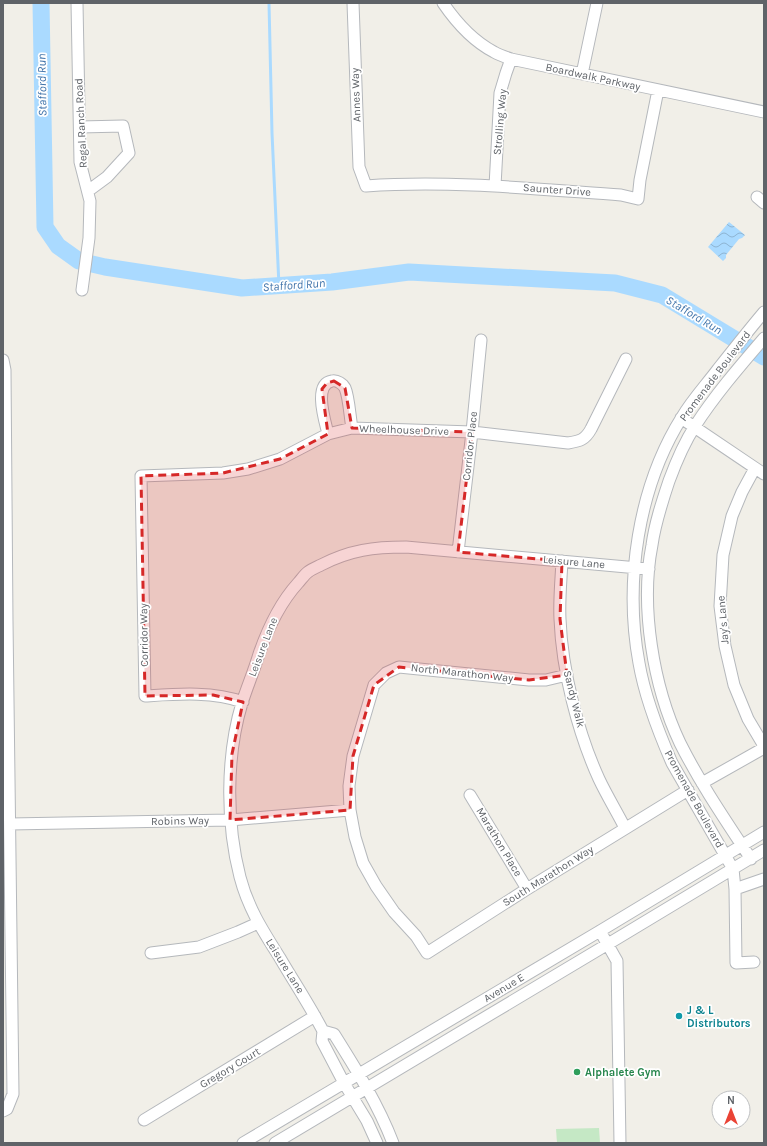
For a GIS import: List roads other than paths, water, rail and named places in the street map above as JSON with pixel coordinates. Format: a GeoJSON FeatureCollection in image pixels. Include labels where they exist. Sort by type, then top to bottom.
{"type":"FeatureCollection","features":[{"type":"Feature","properties":{"kind":"street","name":"Regal Ranch Road"},"geometry":{"type":"LineString","coordinates":[[77,3],[80,162],[90,201],[89,238],[82,290]]}},
{"type":"Feature","properties":{"kind":"street","name":"Annes Way"},"geometry":{"type":"LineString","coordinates":[[353,3],[359,167],[366,186]]}},
{"type":"Feature","properties":{"kind":"street","name":"Boardwalk Parkway"},"geometry":{"type":"LineString","coordinates":[[443,3],[454,19],[475,39],[494,52],[511,59],[764,112]]}},
{"type":"Feature","properties":{"kind":"street"},"geometry":{"type":"LineString","coordinates":[[582,74],[597,3]]}},
{"type":"Feature","properties":{"kind":"street","name":"Strolling Way"},"geometry":{"type":"LineString","coordinates":[[495,186],[500,94],[511,59]]}},
{"type":"Feature","properties":{"kind":"street","name":"Saunter Drive"},"geometry":{"type":"LineString","coordinates":[[366,186],[419,183],[495,186],[620,195],[638,199],[640,180],[658,90]]}},
{"type":"Feature","properties":{"kind":"street"},"geometry":{"type":"LineString","coordinates":[[80,127],[123,126],[129,152],[107,177],[88,191]]}},
{"type":"Feature","properties":{"kind":"street","name":"Promenade Boulevard"},"geometry":{"type":"LineString","coordinates":[[733,869],[672,763],[658,730],[639,663],[632,592],[638,541],[648,494],[655,471],[681,418],[694,399],[764,312]]}},
{"type":"Feature","properties":{"kind":"street","name":"Promenade Boulevard"},"geometry":{"type":"LineString","coordinates":[[751,859],[702,783],[680,743],[672,724],[658,678],[652,646],[648,614],[648,595],[651,546],[657,519],[665,492],[681,452],[694,427],[737,370],[764,338]]}},
{"type":"Feature","properties":{"kind":"street","name":"Corridor Place"},"geometry":{"type":"LineString","coordinates":[[458,552],[481,340]]}},
{"type":"Feature","properties":{"kind":"street","name":"Wheelhouse Drive"},"geometry":{"type":"LineString","coordinates":[[141,476],[223,473],[248,469],[280,459],[328,434],[352,428],[472,432],[568,443],[578,442],[586,437],[591,429],[626,359]]}},
{"type":"Feature","properties":{"kind":"street"},"geometry":{"type":"LineString","coordinates":[[3,360],[5,370],[5,621],[10,824],[13,1094],[5,1110]]}},
{"type":"Feature","properties":{"kind":"street"},"geometry":{"type":"LineString","coordinates":[[328,434],[321,399],[322,389],[327,383],[334,381],[340,383],[345,388],[352,428]]}},
{"type":"Feature","properties":{"kind":"street"},"geometry":{"type":"LineString","coordinates":[[681,418],[764,474]]}},
{"type":"Feature","properties":{"kind":"street","name":"Jay's Lane"},"geometry":{"type":"LineString","coordinates":[[755,468],[742,492],[732,516],[723,556],[720,606],[725,646],[734,685],[748,719],[764,747]]}},
{"type":"Feature","properties":{"kind":"street","name":"Corridor Way"},"geometry":{"type":"LineString","coordinates":[[141,476],[145,696],[214,695],[230,697],[243,702]]}},
{"type":"Feature","properties":{"kind":"street","name":"Leisure Lane"},"geometry":{"type":"LineString","coordinates":[[376,1143],[366,1121],[322,1041],[323,1031],[315,1016],[258,923],[248,902],[240,877],[230,820],[232,754],[243,702],[268,629],[279,608],[308,572],[348,553],[380,547],[406,547],[649,569]]}},
{"type":"Feature","properties":{"kind":"street","name":"Sandy Walk"},"geometry":{"type":"LineString","coordinates":[[562,561],[560,619],[567,675],[572,700],[599,780],[626,828]]}},
{"type":"Feature","properties":{"kind":"street","name":"North Marathon Way"},"geometry":{"type":"LineString","coordinates":[[416,936],[394,912],[376,886],[364,863],[355,837],[350,810],[349,786],[353,756],[374,685],[386,673],[399,666],[529,680],[546,680],[567,675]]}},
{"type":"Feature","properties":{"kind":"street"},"geometry":{"type":"LineString","coordinates":[[658,730],[672,724]]}},
{"type":"Feature","properties":{"kind":"street"},"geometry":{"type":"LineString","coordinates":[[702,783],[764,747]]}},
{"type":"Feature","properties":{"kind":"street","name":"South Marathon Way"},"geometry":{"type":"LineString","coordinates":[[416,936],[427,953],[527,889],[688,790]]}},
{"type":"Feature","properties":{"kind":"street","name":"Marathon Place"},"geometry":{"type":"LineString","coordinates":[[470,794],[527,889]]}},
{"type":"Feature","properties":{"kind":"street","name":"Robins Way"},"geometry":{"type":"LineString","coordinates":[[10,824],[230,820],[350,810]]}},
{"type":"Feature","properties":{"kind":"street","name":"Avenue E"},"geometry":{"type":"LineString","coordinates":[[243,1143],[764,832]]}},
{"type":"Feature","properties":{"kind":"street","name":"Avenue E"},"geometry":{"type":"LineString","coordinates":[[275,1143],[764,850]]}},
{"type":"Feature","properties":{"kind":"street"},"geometry":{"type":"LineString","coordinates":[[733,869],[735,889],[736,963],[754,962]]}},
{"type":"Feature","properties":{"kind":"street"},"geometry":{"type":"LineString","coordinates":[[735,889],[764,879]]}},
{"type":"Feature","properties":{"kind":"street"},"geometry":{"type":"LineString","coordinates":[[151,953],[199,947],[258,923]]}},
{"type":"Feature","properties":{"kind":"street"},"geometry":{"type":"LineString","coordinates":[[600,931],[617,961],[620,1143]]}},
{"type":"Feature","properties":{"kind":"street","name":"Gregory Court"},"geometry":{"type":"LineString","coordinates":[[144,1120],[315,1016]]}},
{"type":"Feature","properties":{"kind":"street","name":"Leisure Lane"},"geometry":{"type":"LineString","coordinates":[[323,1031],[334,1034],[359,1073],[368,1088],[393,1143]]}},
{"type":"Feature","properties":{"kind":"water"},"geometry":{"type":"Polygon","coordinates":[[[729,222],[745,235],[739,239],[723,261],[708,247],[729,222]]]}},
{"type":"Feature","properties":{"kind":"waterway","name":"Stafford Run"},"geometry":{"type":"LineString","coordinates":[[41,3],[45,227],[58,246],[79,261],[105,267],[242,288],[332,282],[409,272],[615,283],[662,295],[764,357]]}},
{"type":"Feature","properties":{"kind":"waterway"},"geometry":{"type":"LineString","coordinates":[[269,3],[272,133],[279,286]]}},
{"type":"Feature","properties":{"kind":"place","name":"J & L Distributors"},"geometry":{"type":"Point","coordinates":[679,1016]}},
{"type":"Feature","properties":{"kind":"place","name":"Alphalete Gym"},"geometry":{"type":"Point","coordinates":[577,1072]}}]}
